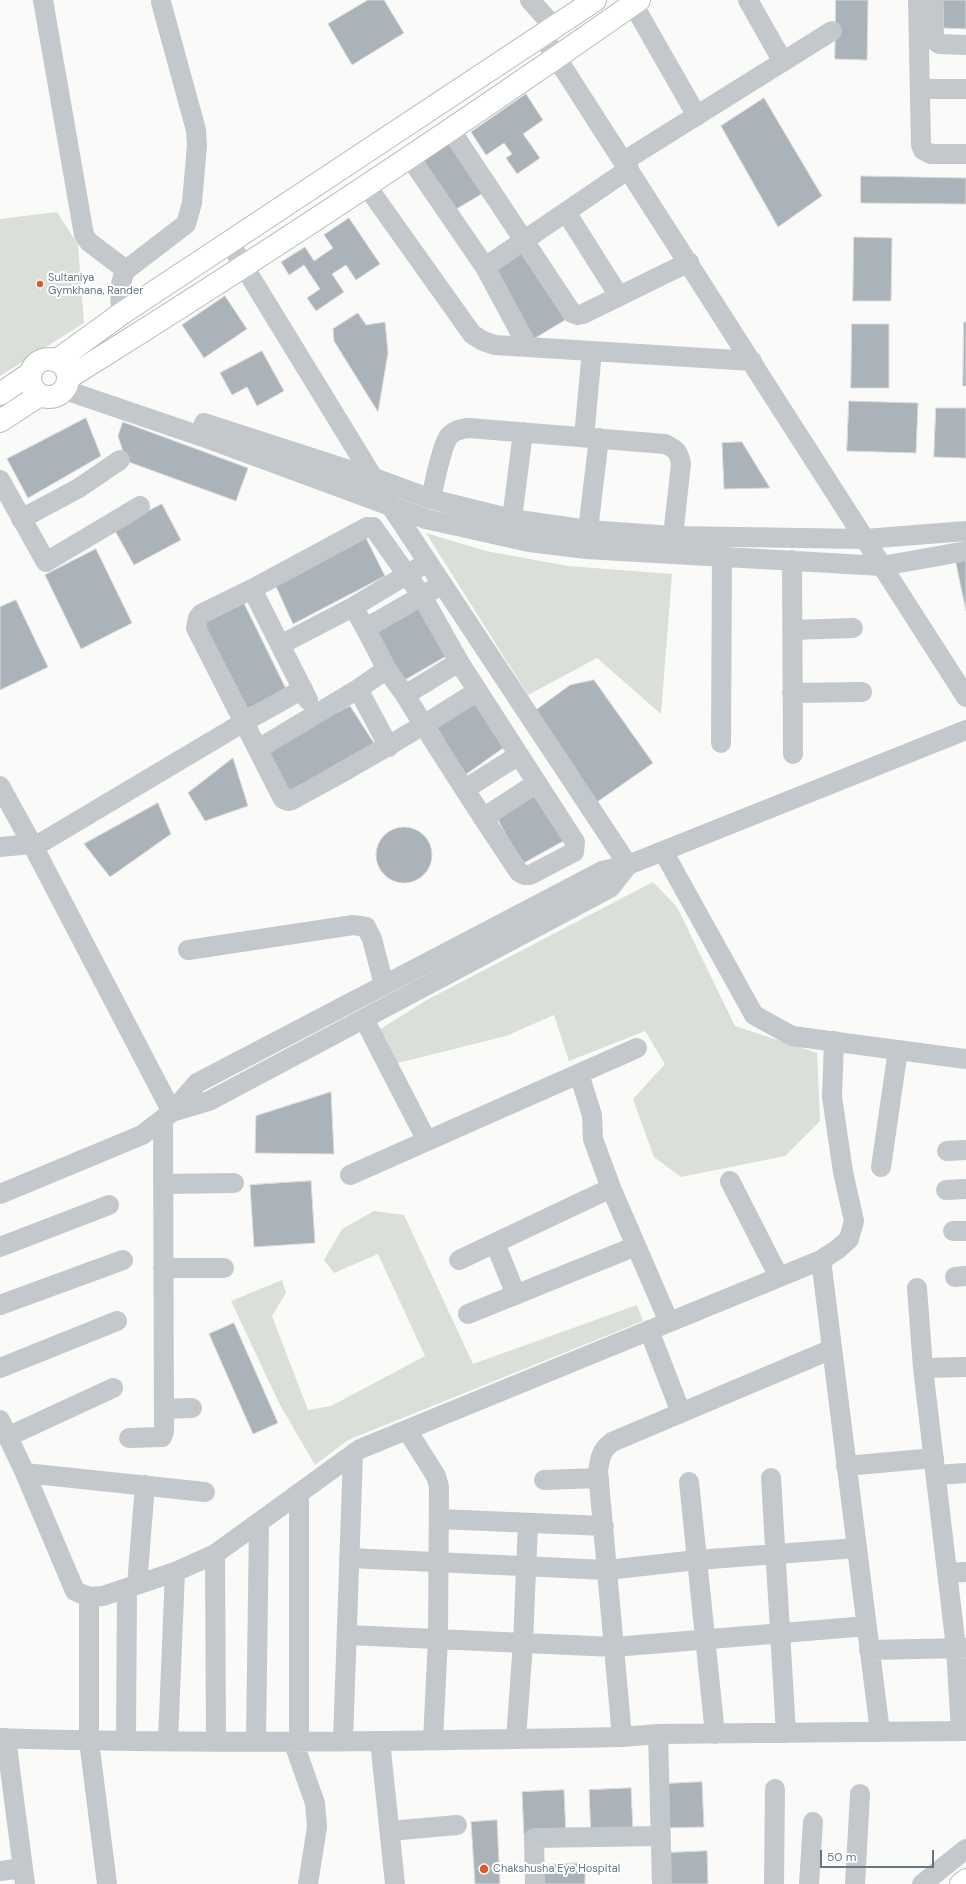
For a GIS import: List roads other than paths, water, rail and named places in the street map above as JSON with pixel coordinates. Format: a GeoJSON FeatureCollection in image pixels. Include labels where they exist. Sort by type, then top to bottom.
{"type":"FeatureCollection","features":[{"type":"Feature","properties":{"kind":"main road"},"geometry":{"type":"LineString","coordinates":[[31,373],[31,386],[40,395],[52,398],[58,396],[64,378],[120,314],[595,0]]}},
{"type":"Feature","properties":{"kind":"main road"},"geometry":{"type":"LineString","coordinates":[[64,378],[245,266],[558,57],[636,2]]}},
{"type":"Feature","properties":{"kind":"main road"},"geometry":{"type":"LineString","coordinates":[[0,394],[31,373],[38,363],[50,359],[64,378]]}},
{"type":"Feature","properties":{"kind":"main road"},"geometry":{"type":"LineString","coordinates":[[0,421],[40,395]]}},
{"type":"Feature","properties":{"kind":"street"},"geometry":{"type":"LineString","coordinates":[[43,0],[84,235],[88,242],[126,270]]}},
{"type":"Feature","properties":{"kind":"street"},"geometry":{"type":"LineString","coordinates":[[530,0],[548,31],[558,57],[966,697]]}},
{"type":"Feature","properties":{"kind":"street"},"geometry":{"type":"LineString","coordinates":[[748,0],[783,62]]}},
{"type":"Feature","properties":{"kind":"street"},"geometry":{"type":"LineString","coordinates":[[918,0],[922,150],[932,154],[966,154]]}},
{"type":"Feature","properties":{"kind":"street"},"geometry":{"type":"LineString","coordinates":[[933,0],[934,40],[940,44],[966,45]]}},
{"type":"Feature","properties":{"kind":"street"},"geometry":{"type":"LineString","coordinates":[[120,314],[122,276],[126,270],[186,224],[192,203],[197,144],[196,130],[161,2]]}},
{"type":"Feature","properties":{"kind":"street"},"geometry":{"type":"LineString","coordinates":[[636,2],[697,116]]}},
{"type":"Feature","properties":{"kind":"street"},"geometry":{"type":"LineString","coordinates":[[485,267],[566,212],[627,165],[697,116],[832,31]]}},
{"type":"Feature","properties":{"kind":"street"},"geometry":{"type":"LineString","coordinates":[[920,89],[966,89]]}},
{"type":"Feature","properties":{"kind":"street"},"geometry":{"type":"LineString","coordinates":[[450,129],[572,313],[578,315],[583,314],[689,262]]}},
{"type":"Feature","properties":{"kind":"street"},"geometry":{"type":"LineString","coordinates":[[409,156],[485,267],[528,347]]}},
{"type":"Feature","properties":{"kind":"street"},"geometry":{"type":"LineString","coordinates":[[366,185],[472,334],[484,341],[496,345],[752,361]]}},
{"type":"Feature","properties":{"kind":"street"},"geometry":{"type":"LineString","coordinates":[[566,212],[619,296]]}},
{"type":"Feature","properties":{"kind":"street"},"geometry":{"type":"LineString","coordinates":[[229,242],[390,505],[444,584],[628,865]]}},
{"type":"Feature","properties":{"kind":"street"},"geometry":{"type":"LineString","coordinates":[[588,530],[592,351]]}},
{"type":"Feature","properties":{"kind":"street"},"geometry":{"type":"LineString","coordinates":[[64,378],[374,478],[431,499],[512,519],[588,530],[673,536],[865,539],[966,531]]}},
{"type":"Feature","properties":{"kind":"street"},"geometry":{"type":"LineString","coordinates":[[64,378],[209,439],[426,519],[529,542],[586,549],[882,566],[966,551]]}},
{"type":"Feature","properties":{"kind":"street"},"geometry":{"type":"LineString","coordinates":[[431,499],[445,445],[449,436],[457,430],[469,428],[665,444],[674,448],[679,454],[680,464],[673,536]]}},
{"type":"Feature","properties":{"kind":"street"},"geometry":{"type":"LineString","coordinates":[[512,519],[523,432]]}},
{"type":"Feature","properties":{"kind":"street"},"geometry":{"type":"LineString","coordinates":[[21,519],[79,488],[120,460]]}},
{"type":"Feature","properties":{"kind":"street"},"geometry":{"type":"LineString","coordinates":[[0,480],[46,562],[140,506]]}},
{"type":"Feature","properties":{"kind":"street"},"geometry":{"type":"LineString","coordinates":[[353,607],[366,628],[387,669],[405,695],[424,726],[483,818],[519,872],[524,875],[536,873],[570,856],[574,852],[575,842],[478,691],[459,662],[422,596],[375,530],[370,527],[201,614],[196,622],[196,628],[283,799],[288,801],[389,747],[424,726],[478,691]]}},
{"type":"Feature","properties":{"kind":"street"},"geometry":{"type":"LineString","coordinates":[[721,743],[722,556]]}},
{"type":"Feature","properties":{"kind":"street"},"geometry":{"type":"LineString","coordinates":[[792,560],[793,754]]}},
{"type":"Feature","properties":{"kind":"street"},"geometry":{"type":"LineString","coordinates":[[280,644],[353,607],[428,561]]}},
{"type":"Feature","properties":{"kind":"street"},"geometry":{"type":"LineString","coordinates":[[366,628],[444,584]]}},
{"type":"Feature","properties":{"kind":"street"},"geometry":{"type":"LineString","coordinates":[[252,589],[315,715]]}},
{"type":"Feature","properties":{"kind":"street"},"geometry":{"type":"LineString","coordinates":[[792,630],[853,628]]}},
{"type":"Feature","properties":{"kind":"street"},"geometry":{"type":"LineString","coordinates":[[405,695],[459,662]]}},
{"type":"Feature","properties":{"kind":"street"},"geometry":{"type":"LineString","coordinates":[[258,750],[358,689],[387,669]]}},
{"type":"Feature","properties":{"kind":"street"},"geometry":{"type":"LineString","coordinates":[[0,847],[33,846],[303,689]]}},
{"type":"Feature","properties":{"kind":"street"},"geometry":{"type":"LineString","coordinates":[[358,689],[389,747]]}},
{"type":"Feature","properties":{"kind":"street"},"geometry":{"type":"LineString","coordinates":[[792,693],[862,692]]}},
{"type":"Feature","properties":{"kind":"street"},"geometry":{"type":"LineString","coordinates":[[0,1194],[142,1136],[168,1116],[197,1083],[602,871],[628,865],[966,730]]}},
{"type":"Feature","properties":{"kind":"street"},"geometry":{"type":"LineString","coordinates":[[465,789],[519,755]]}},
{"type":"Feature","properties":{"kind":"street"},"geometry":{"type":"LineString","coordinates":[[483,818],[537,783]]}},
{"type":"Feature","properties":{"kind":"street"},"geometry":{"type":"LineString","coordinates":[[0,786],[33,846],[168,1116],[164,1184],[162,1268],[164,1431],[162,1437],[129,1438]]}},
{"type":"Feature","properties":{"kind":"street"},"geometry":{"type":"LineString","coordinates":[[663,851],[754,1015],[792,1036],[966,1059]]}},
{"type":"Feature","properties":{"kind":"street"},"geometry":{"type":"LineString","coordinates":[[168,1116],[209,1101],[610,888],[628,865]]}},
{"type":"Feature","properties":{"kind":"street"},"geometry":{"type":"LineString","coordinates":[[188,950],[353,925],[366,927],[372,939],[384,984]]}},
{"type":"Feature","properties":{"kind":"street"},"geometry":{"type":"LineString","coordinates":[[364,1019],[427,1141]]}},
{"type":"Feature","properties":{"kind":"street"},"geometry":{"type":"LineString","coordinates":[[113,1388],[4,1428],[26,1473],[74,1592],[89,1597],[103,1596],[175,1572],[215,1554],[360,1449],[820,1260],[838,1249],[849,1239],[854,1221],[844,1172],[832,1097],[834,1041]]}},
{"type":"Feature","properties":{"kind":"street"},"geometry":{"type":"LineString","coordinates":[[350,1175],[637,1048]]}},
{"type":"Feature","properties":{"kind":"street"},"geometry":{"type":"LineString","coordinates":[[881,1167],[898,1050]]}},
{"type":"Feature","properties":{"kind":"street"},"geometry":{"type":"LineString","coordinates":[[579,1074],[592,1115],[593,1139],[636,1246],[669,1322]]}},
{"type":"Feature","properties":{"kind":"street"},"geometry":{"type":"LineString","coordinates":[[730,1181],[779,1277]]}},
{"type":"Feature","properties":{"kind":"street"},"geometry":{"type":"LineString","coordinates":[[164,1184],[234,1183]]}},
{"type":"Feature","properties":{"kind":"street"},"geometry":{"type":"LineString","coordinates":[[459,1260],[612,1188]]}},
{"type":"Feature","properties":{"kind":"street"},"geometry":{"type":"LineString","coordinates":[[946,1190],[966,1189]]}},
{"type":"Feature","properties":{"kind":"street"},"geometry":{"type":"LineString","coordinates":[[0,1248],[109,1205]]}},
{"type":"Feature","properties":{"kind":"street"},"geometry":{"type":"LineString","coordinates":[[495,1243],[516,1295]]}},
{"type":"Feature","properties":{"kind":"street"},"geometry":{"type":"LineString","coordinates":[[468,1314],[636,1246]]}},
{"type":"Feature","properties":{"kind":"street"},"geometry":{"type":"LineString","coordinates":[[0,1305],[123,1260]]}},
{"type":"Feature","properties":{"kind":"street"},"geometry":{"type":"LineString","coordinates":[[820,1260],[880,1732]]}},
{"type":"Feature","properties":{"kind":"street"},"geometry":{"type":"LineString","coordinates":[[162,1268],[224,1268]]}},
{"type":"Feature","properties":{"kind":"street"},"geometry":{"type":"LineString","coordinates":[[0,1871],[24,1876],[9,1830],[3,1738],[126,1741],[380,1741],[622,1737],[658,1734],[963,1731],[957,1572],[935,1466],[923,1368],[917,1288]]}},
{"type":"Feature","properties":{"kind":"street"},"geometry":{"type":"LineString","coordinates":[[0,1368],[117,1321]]}},
{"type":"Feature","properties":{"kind":"street"},"geometry":{"type":"LineString","coordinates":[[649,1330],[681,1413]]}},
{"type":"Feature","properties":{"kind":"street"},"geometry":{"type":"LineString","coordinates":[[622,1737],[599,1478],[600,1455],[605,1447],[612,1442],[832,1349]]}},
{"type":"Feature","properties":{"kind":"street"},"geometry":{"type":"LineString","coordinates":[[923,1368],[966,1367]]}},
{"type":"Feature","properties":{"kind":"street"},"geometry":{"type":"LineString","coordinates":[[164,1409],[192,1408]]}},
{"type":"Feature","properties":{"kind":"street"},"geometry":{"type":"LineString","coordinates":[[406,1430],[436,1476],[439,1487],[438,1639],[433,1740]]}},
{"type":"Feature","properties":{"kind":"street"},"geometry":{"type":"LineString","coordinates":[[343,1741],[353,1454]]}},
{"type":"Feature","properties":{"kind":"street"},"geometry":{"type":"LineString","coordinates":[[846,1466],[935,1466],[966,1473]]}},
{"type":"Feature","properties":{"kind":"street"},"geometry":{"type":"LineString","coordinates":[[26,1473],[205,1492]]}},
{"type":"Feature","properties":{"kind":"street"},"geometry":{"type":"LineString","coordinates":[[544,1480],[599,1478]]}},
{"type":"Feature","properties":{"kind":"street"},"geometry":{"type":"LineString","coordinates":[[771,1478],[786,1733]]}},
{"type":"Feature","properties":{"kind":"street"},"geometry":{"type":"LineString","coordinates":[[690,1482],[714,1734]]}},
{"type":"Feature","properties":{"kind":"street"},"geometry":{"type":"LineString","coordinates":[[126,1741],[132,1586],[145,1485]]}},
{"type":"Feature","properties":{"kind":"street"},"geometry":{"type":"LineString","coordinates":[[299,1493],[296,1741],[315,1803],[317,1827],[308,1884]]}},
{"type":"Feature","properties":{"kind":"street"},"geometry":{"type":"LineString","coordinates":[[439,1519],[604,1526]]}},
{"type":"Feature","properties":{"kind":"street"},"geometry":{"type":"LineString","coordinates":[[256,1741],[259,1522]]}},
{"type":"Feature","properties":{"kind":"street"},"geometry":{"type":"LineString","coordinates":[[516,1739],[523,1642],[528,1523]]}},
{"type":"Feature","properties":{"kind":"street"},"geometry":{"type":"LineString","coordinates":[[349,1558],[607,1570],[697,1560],[857,1548]]}},
{"type":"Feature","properties":{"kind":"street"},"geometry":{"type":"LineString","coordinates":[[215,1554],[216,1741]]}},
{"type":"Feature","properties":{"kind":"street"},"geometry":{"type":"LineString","coordinates":[[168,1741],[175,1572]]}},
{"type":"Feature","properties":{"kind":"street"},"geometry":{"type":"LineString","coordinates":[[89,1597],[89,1740],[107,1884]]}},
{"type":"Feature","properties":{"kind":"street"},"geometry":{"type":"LineString","coordinates":[[347,1634],[614,1647],[705,1638],[866,1626]]}},
{"type":"Feature","properties":{"kind":"street"},"geometry":{"type":"LineString","coordinates":[[869,1650],[961,1648]]}},
{"type":"Feature","properties":{"kind":"street"},"geometry":{"type":"LineString","coordinates":[[658,1734],[662,1884]]}},
{"type":"Feature","properties":{"kind":"street"},"geometry":{"type":"LineString","coordinates":[[380,1741],[396,1884]]}},
{"type":"Feature","properties":{"kind":"street"},"geometry":{"type":"LineString","coordinates":[[774,1884],[775,1789]]}},
{"type":"Feature","properties":{"kind":"street"},"geometry":{"type":"LineString","coordinates":[[855,1884],[860,1794]]}},
{"type":"Feature","properties":{"kind":"street"},"geometry":{"type":"LineString","coordinates":[[809,1884],[813,1822]]}},
{"type":"Feature","properties":{"kind":"street"},"geometry":{"type":"LineString","coordinates":[[390,1831],[457,1825]]}},
{"type":"Feature","properties":{"kind":"street"},"geometry":{"type":"LineString","coordinates":[[535,1884],[534,1838],[660,1836]]}},
{"type":"Feature","properties":{"kind":"street"},"geometry":{"type":"LineString","coordinates":[[922,1884],[966,1849]]}},
{"type":"Feature","properties":{"kind":"place","name":"Sultaniya Gymkhana, Rander"},"geometry":{"type":"Point","coordinates":[40,284]}},
{"type":"Feature","properties":{"kind":"place","name":"Chakshusha Eye Hospital"},"geometry":{"type":"Point","coordinates":[484,1869]}}]}
